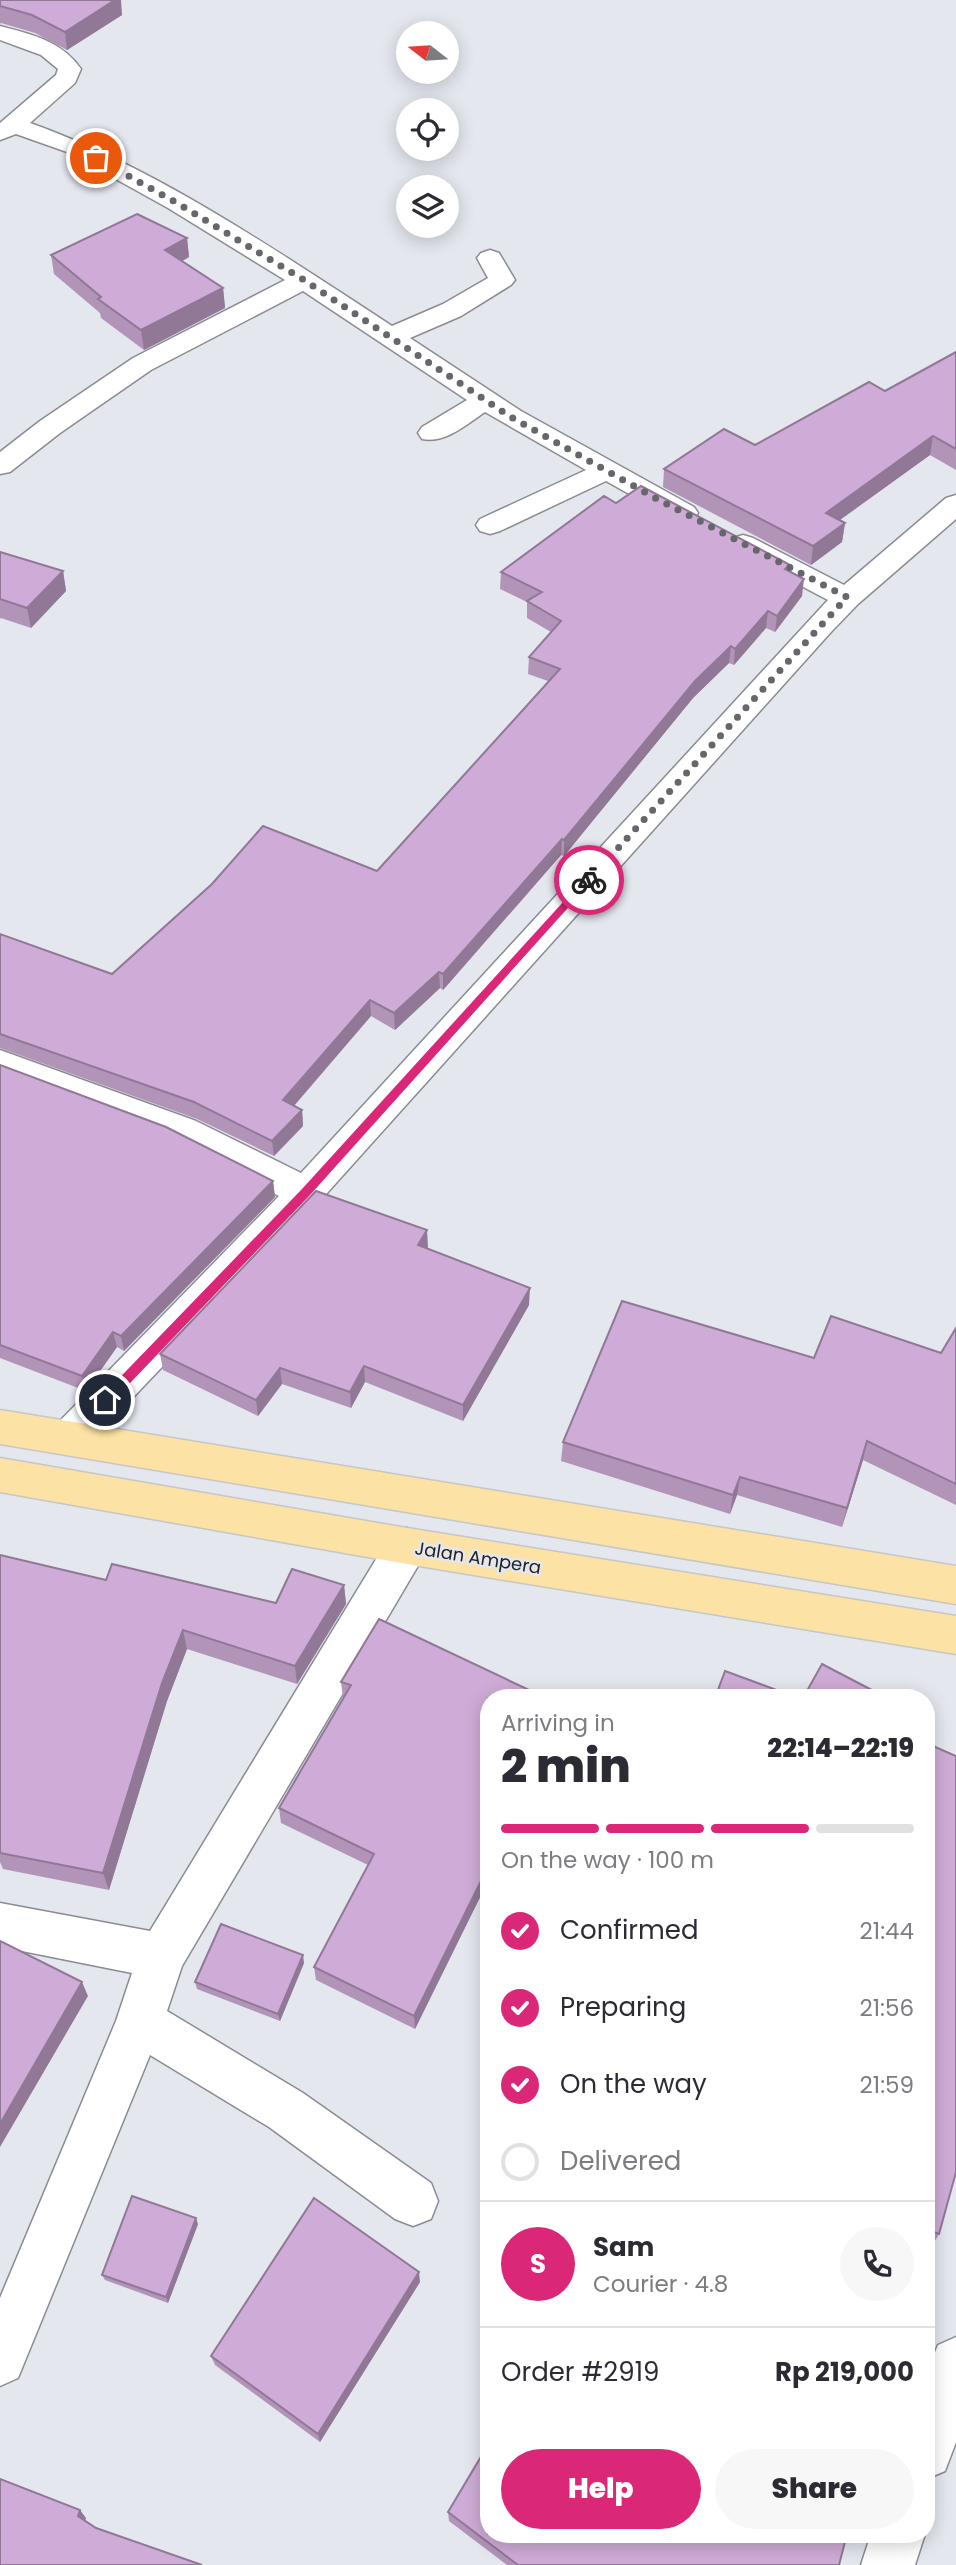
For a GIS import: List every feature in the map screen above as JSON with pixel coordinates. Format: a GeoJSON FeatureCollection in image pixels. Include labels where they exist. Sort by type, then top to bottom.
{"type":"FeatureCollection","features":[{"type":"Feature","properties":{"kind":"main road"},"geometry":{"type":"LineString","coordinates":[[0,1427],[956,1585]]}},
{"type":"Feature","properties":{"kind":"main road","name":"Jalan Ampera"},"geometry":{"type":"LineString","coordinates":[[0,1475],[407,1546],[956,1635]]}},
{"type":"Feature","properties":{"kind":"street"},"geometry":{"type":"LineString","coordinates":[[0,33],[49,51],[66,61],[70,69],[67,78],[7,129]]}},
{"type":"Feature","properties":{"kind":"street"},"geometry":{"type":"LineString","coordinates":[[7,129],[75,147],[177,203],[304,280],[486,400],[607,471],[847,597]]}},
{"type":"Feature","properties":{"kind":"street"},"geometry":{"type":"LineString","coordinates":[[390,337],[452,310],[502,280],[490,258]]}},
{"type":"Feature","properties":{"kind":"street"},"geometry":{"type":"LineString","coordinates":[[0,466],[50,427],[142,364],[304,280]]}},
{"type":"Feature","properties":{"kind":"street"},"geometry":{"type":"LineString","coordinates":[[432,433],[486,400]]}},
{"type":"Feature","properties":{"kind":"street"},"geometry":{"type":"LineString","coordinates":[[490,525],[607,471]]}},
{"type":"Feature","properties":{"kind":"street"},"geometry":{"type":"LineString","coordinates":[[69,1438],[306,1192],[847,597],[956,504]]}},
{"type":"Feature","properties":{"kind":"street"},"geometry":{"type":"LineString","coordinates":[[0,1063],[183,1131],[306,1192]]}},
{"type":"Feature","properties":{"kind":"street"},"geometry":{"type":"LineString","coordinates":[[1,2355],[140,2022],[161,1956],[407,1546]]}},
{"type":"Feature","properties":{"kind":"street"},"geometry":{"type":"LineString","coordinates":[[0,1926],[17,1927],[161,1956]]}},
{"type":"Feature","properties":{"kind":"street"},"geometry":{"type":"LineString","coordinates":[[140,2022],[286,2110],[414,2201]]}},
{"type":"Feature","properties":{"kind":"street"},"geometry":{"type":"LineString","coordinates":[[935,2425],[956,2363]]}},
{"type":"Feature","properties":{"kind":"street"},"geometry":{"type":"LineString","coordinates":[[888,2565],[895,2543]]}},
{"type":"Feature","properties":{"kind":"building"},"geometry":{"type":"Polygon","coordinates":[[[0,0],[115,0],[65,32],[32,15],[0,6],[0,0]]]}},
{"type":"Feature","properties":{"kind":"building"},"geometry":{"type":"Polygon","coordinates":[[[137,214],[187,238],[165,250],[223,288],[141,330],[98,299],[101,297],[51,255],[137,214]]]}},
{"type":"Feature","properties":{"kind":"building"},"geometry":{"type":"Polygon","coordinates":[[[956,352],[956,449],[933,436],[826,513],[845,523],[813,546],[664,469],[724,429],[755,445],[869,382],[885,391],[956,352]]]}},
{"type":"Feature","properties":{"kind":"building"},"geometry":{"type":"Polygon","coordinates":[[[641,486],[790,565],[785,569],[804,579],[777,616],[768,611],[735,649],[731,646],[695,681],[564,840],[562,839],[443,974],[439,972],[394,1013],[370,1000],[283,1100],[302,1110],[272,1141],[194,1102],[0,1034],[0,934],[112,974],[212,884],[263,826],[377,871],[560,669],[529,657],[561,621],[527,601],[542,592],[501,572],[604,496],[616,503],[641,486]]]}},
{"type":"Feature","properties":{"kind":"building"},"geometry":{"type":"Polygon","coordinates":[[[0,552],[63,571],[27,608],[0,599],[0,552]]]}},
{"type":"Feature","properties":{"kind":"building"},"geometry":{"type":"Polygon","coordinates":[[[0,1065],[166,1127],[273,1181],[121,1336],[113,1332],[82,1376],[0,1345],[0,1065]]]}},
{"type":"Feature","properties":{"kind":"building"},"geometry":{"type":"Polygon","coordinates":[[[316,1191],[427,1230],[418,1245],[530,1288],[463,1405],[364,1366],[350,1392],[280,1368],[256,1400],[160,1354],[316,1191]]]}},
{"type":"Feature","properties":{"kind":"building"},"geometry":{"type":"Polygon","coordinates":[[[622,1301],[814,1358],[831,1316],[941,1353],[956,1328],[956,1484],[867,1441],[847,1508],[740,1477],[733,1495],[563,1442],[622,1301]]]}},
{"type":"Feature","properties":{"kind":"building"},"geometry":{"type":"Polygon","coordinates":[[[0,1555],[106,1580],[112,1564],[276,1603],[292,1569],[344,1585],[295,1666],[183,1630],[162,1683],[103,1873],[0,1853],[0,1555]]]}},
{"type":"Feature","properties":{"kind":"building"},"geometry":{"type":"Polygon","coordinates":[[[379,1619],[527,1689],[480,1689],[480,1883],[414,2016],[314,1967],[374,1854],[279,1808],[351,1685],[341,1682],[379,1619]]]}},
{"type":"Feature","properties":{"kind":"building"},"geometry":{"type":"Polygon","coordinates":[[[822,1664],[870,1689],[808,1689],[822,1664]]]}},
{"type":"Feature","properties":{"kind":"building"},"geometry":{"type":"Polygon","coordinates":[[[725,1671],[774,1689],[718,1689],[725,1671]]]}},
{"type":"Feature","properties":{"kind":"building"},"geometry":{"type":"Polygon","coordinates":[[[935,1747],[956,1756],[956,2172],[939,2234],[935,2232],[935,1747]]]}},
{"type":"Feature","properties":{"kind":"building"},"geometry":{"type":"Polygon","coordinates":[[[221,1924],[303,1955],[278,2014],[195,1982],[221,1924]]]}},
{"type":"Feature","properties":{"kind":"building"},"geometry":{"type":"Polygon","coordinates":[[[0,1941],[82,1982],[0,2124],[0,1941]]]}},
{"type":"Feature","properties":{"kind":"building"},"geometry":{"type":"Polygon","coordinates":[[[132,2196],[196,2218],[166,2297],[102,2275],[132,2196]]]}},
{"type":"Feature","properties":{"kind":"building"},"geometry":{"type":"Polygon","coordinates":[[[314,2198],[419,2272],[318,2434],[211,2356],[314,2198]]]}},
{"type":"Feature","properties":{"kind":"building"},"geometry":{"type":"Polygon","coordinates":[[[480,2458],[480,2536],[448,2512],[480,2458]]]}},
{"type":"Feature","properties":{"kind":"building"},"geometry":{"type":"Polygon","coordinates":[[[0,2479],[80,2510],[78,2516],[96,2528],[202,2565],[0,2565],[0,2479]]]}},
{"type":"Feature","properties":{"kind":"building"},"geometry":{"type":"Polygon","coordinates":[[[489,2543],[845,2543],[839,2565],[518,2565],[489,2543]]]}},
{"type":"Feature","properties":{"kind":"way so far"},"geometry":{"type":"LineString","coordinates":[[96,158],[177,203],[304,280],[511,417],[657,499],[847,597],[589,880]]}},
{"type":"Feature","properties":{"kind":"route"},"geometry":{"type":"LineString","coordinates":[[105,1400],[306,1192],[589,880]]}}]}
